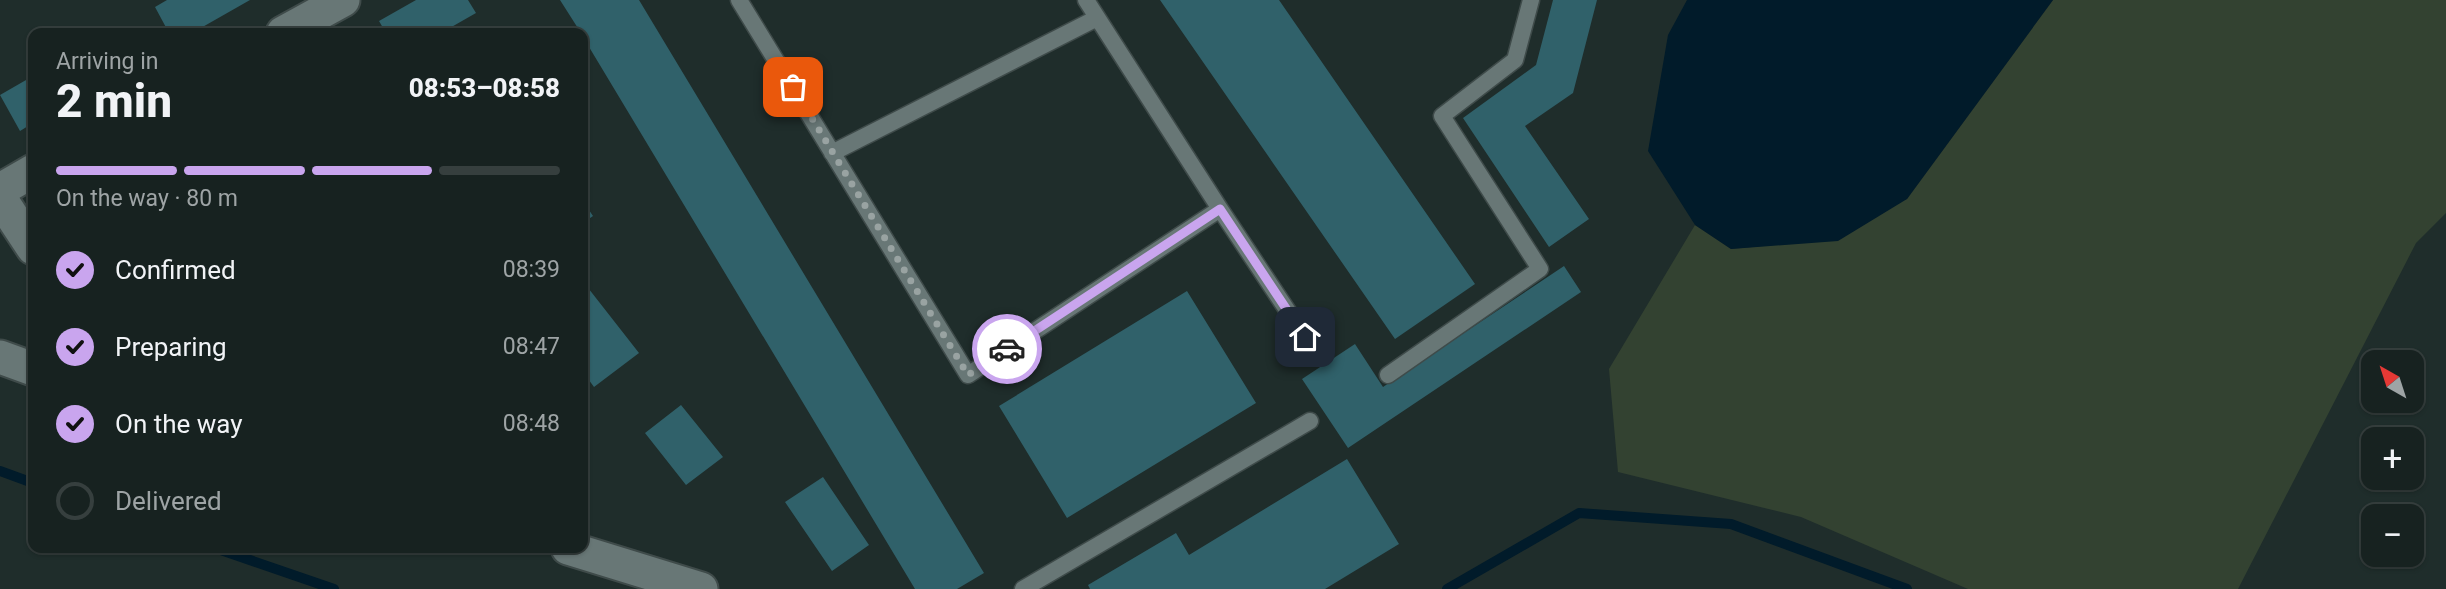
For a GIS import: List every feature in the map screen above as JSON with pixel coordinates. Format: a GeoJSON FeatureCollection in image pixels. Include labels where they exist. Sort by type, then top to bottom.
{"type":"FeatureCollection","features":[{"type":"Feature","properties":{"kind":"street"},"geometry":{"type":"LineString","coordinates":[[292,28],[343,0]]}},
{"type":"Feature","properties":{"kind":"street"},"geometry":{"type":"LineString","coordinates":[[0,190],[28,175]]}},
{"type":"Feature","properties":{"kind":"street"},"geometry":{"type":"LineString","coordinates":[[0,198],[28,240]]}},
{"type":"Feature","properties":{"kind":"street"},"geometry":{"type":"LineString","coordinates":[[0,357],[28,367]]}},
{"type":"Feature","properties":{"kind":"street"},"geometry":{"type":"LineString","coordinates":[[584,553],[701,589]]}},
{"type":"Feature","properties":{"kind":"lane"},"geometry":{"type":"LineString","coordinates":[[739,0],[968,375],[1220,209]]}},
{"type":"Feature","properties":{"kind":"lane"},"geometry":{"type":"LineString","coordinates":[[1086,0],[1305,337]]}},
{"type":"Feature","properties":{"kind":"lane"},"geometry":{"type":"LineString","coordinates":[[1388,375],[1540,269],[1442,116],[1515,60],[1531,0]]}},
{"type":"Feature","properties":{"kind":"lane"},"geometry":{"type":"LineString","coordinates":[[832,153],[1097,18]]}},
{"type":"Feature","properties":{"kind":"lane"},"geometry":{"type":"LineString","coordinates":[[1023,589],[1310,421]]}},
{"type":"Feature","properties":{"kind":"green space"},"geometry":{"type":"Polygon","coordinates":[[[2053,0],[2446,0],[2446,213],[2416,243],[2238,589],[1968,589],[1801,517],[1618,472],[1609,369],[1695,225],[1731,249],[1774,245],[1907,199],[2053,0]]]}},
{"type":"Feature","properties":{"kind":"water"},"geometry":{"type":"Polygon","coordinates":[[[1687,0],[2053,0],[1907,199],[1838,241],[1731,249],[1695,225],[1648,151],[1668,35],[1687,0]]]}},
{"type":"Feature","properties":{"kind":"building"},"geometry":{"type":"Polygon","coordinates":[[[167,0],[250,0],[201,28],[166,28],[155,7],[167,0]]]}},
{"type":"Feature","properties":{"kind":"building"},"geometry":{"type":"Polygon","coordinates":[[[416,0],[468,0],[476,13],[450,28],[383,28],[379,21],[416,0]]]}},
{"type":"Feature","properties":{"kind":"building"},"geometry":{"type":"Polygon","coordinates":[[[560,0],[639,0],[984,573],[957,589],[915,589],[588,45],[588,28],[578,28],[560,0]]]}},
{"type":"Feature","properties":{"kind":"building"},"geometry":{"type":"Polygon","coordinates":[[[1160,0],[1279,0],[1475,284],[1395,339],[1160,0]]]}},
{"type":"Feature","properties":{"kind":"building"},"geometry":{"type":"Polygon","coordinates":[[[1553,0],[1597,0],[1573,93],[1525,126],[1589,219],[1549,247],[1463,118],[1536,65],[1553,0]]]}},
{"type":"Feature","properties":{"kind":"building"},"geometry":{"type":"Polygon","coordinates":[[[28,79],[28,126],[20,131],[0,95],[28,79]]]}},
{"type":"Feature","properties":{"kind":"building"},"geometry":{"type":"Polygon","coordinates":[[[1564,266],[1581,292],[1348,448],[1302,379],[1355,344],[1383,387],[1564,266]]]}},
{"type":"Feature","properties":{"kind":"building"},"geometry":{"type":"Polygon","coordinates":[[[588,288],[639,353],[594,387],[588,379],[588,288]]]}},
{"type":"Feature","properties":{"kind":"building"},"geometry":{"type":"Polygon","coordinates":[[[1187,291],[1256,403],[1067,518],[999,406],[1187,291]]]}},
{"type":"Feature","properties":{"kind":"building"},"geometry":{"type":"Polygon","coordinates":[[[681,405],[723,457],[686,485],[645,433],[681,405]]]}},
{"type":"Feature","properties":{"kind":"building"},"geometry":{"type":"Polygon","coordinates":[[[1347,459],[1399,544],[1325,589],[1090,589],[1088,585],[1176,533],[1189,555],[1347,459]]]}},
{"type":"Feature","properties":{"kind":"building"},"geometry":{"type":"Polygon","coordinates":[[[823,477],[869,545],[832,571],[785,502],[823,477]]]}},
{"type":"Feature","properties":{"kind":"waterway"},"geometry":{"type":"LineString","coordinates":[[0,471],[28,481]]}},
{"type":"Feature","properties":{"kind":"waterway"},"geometry":{"type":"LineString","coordinates":[[1447,589],[1579,513],[1731,524],[1907,589]]}},
{"type":"Feature","properties":{"kind":"waterway"},"geometry":{"type":"LineString","coordinates":[[230,553],[334,589]]}},
{"type":"Feature","properties":{"kind":"way so far"},"geometry":{"type":"LineString","coordinates":[[793,87],[968,375],[1007,349]]}},
{"type":"Feature","properties":{"kind":"route"},"geometry":{"type":"LineString","coordinates":[[1007,349],[1220,209],[1305,337]]}}]}
